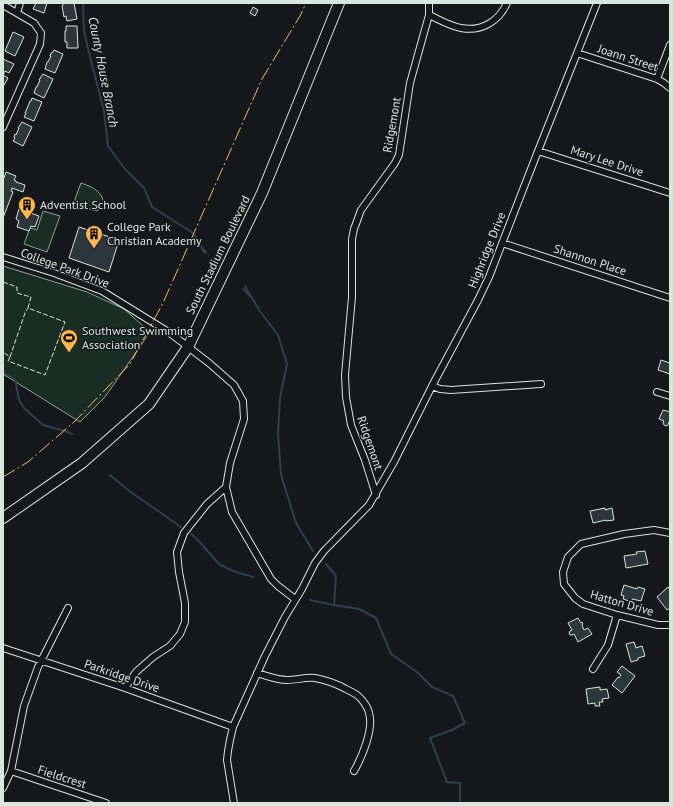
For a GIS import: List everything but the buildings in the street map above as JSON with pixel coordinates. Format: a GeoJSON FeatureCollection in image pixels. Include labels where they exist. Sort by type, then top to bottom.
{"type":"FeatureCollection","features":[{"type":"Feature","properties":{"kind":"main road","name":"South Stadium Boulevard"},"geometry":{"type":"LineString","coordinates":[[3,518],[82,463],[149,404],[188,348],[262,193],[339,3]]}},
{"type":"Feature","properties":{"kind":"street"},"geometry":{"type":"LineString","coordinates":[[17,13],[20,3]]}},
{"type":"Feature","properties":{"kind":"street"},"geometry":{"type":"LineString","coordinates":[[428,3],[429,15],[460,28],[472,29],[490,24],[500,15],[507,3]]}},
{"type":"Feature","properties":{"kind":"street","name":"Highridge Drive"},"geometry":{"type":"LineString","coordinates":[[376,495],[489,277],[597,3]]}},
{"type":"Feature","properties":{"kind":"street"},"geometry":{"type":"LineString","coordinates":[[3,5],[34,23],[41,33],[40,44],[3,127]]}},
{"type":"Feature","properties":{"kind":"street","name":"Ridgemont"},"geometry":{"type":"LineString","coordinates":[[376,495],[365,460],[351,425],[346,397],[344,375],[352,297],[352,239],[361,210],[395,163],[399,155],[410,83],[429,15]]}},
{"type":"Feature","properties":{"kind":"street"},"geometry":{"type":"LineString","coordinates":[[657,79],[670,45]]}},
{"type":"Feature","properties":{"kind":"street","name":"Joann Street"},"geometry":{"type":"LineString","coordinates":[[577,53],[657,79],[670,88]]}},
{"type":"Feature","properties":{"kind":"street","name":"Mary Lee Drive"},"geometry":{"type":"LineString","coordinates":[[538,150],[670,193]]}},
{"type":"Feature","properties":{"kind":"street","name":"Shannon Place"},"geometry":{"type":"LineString","coordinates":[[502,243],[670,298]]}},
{"type":"Feature","properties":{"kind":"street","name":"College Park Drive"},"geometry":{"type":"LineString","coordinates":[[3,257],[54,273],[102,291],[170,333],[209,363],[234,385],[243,401],[244,419],[230,463],[226,487],[232,512],[272,579],[278,586],[295,599]]}},
{"type":"Feature","properties":{"kind":"street"},"geometry":{"type":"LineString","coordinates":[[432,386],[440,389],[451,390],[541,384]]}},
{"type":"Feature","properties":{"kind":"street"},"geometry":{"type":"LineString","coordinates":[[657,392],[670,396]]}},
{"type":"Feature","properties":{"kind":"street"},"geometry":{"type":"LineString","coordinates":[[124,688],[136,672],[153,657],[170,646],[180,634],[185,622],[185,603],[177,552],[184,533],[207,504],[226,487]]}},
{"type":"Feature","properties":{"kind":"street"},"geometry":{"type":"LineString","coordinates":[[234,803],[227,760],[228,751],[233,727],[257,673],[315,563],[324,551],[370,505],[376,495]]}},
{"type":"Feature","properties":{"kind":"street","name":"Hatton Drive"},"geometry":{"type":"LineString","coordinates":[[670,533],[654,530],[624,534],[581,544],[568,557],[563,572],[564,584],[575,598],[583,604],[617,615],[658,625],[670,625]]}},
{"type":"Feature","properties":{"kind":"street"},"geometry":{"type":"LineString","coordinates":[[3,788],[10,771],[24,706],[40,660],[68,608]]}},
{"type":"Feature","properties":{"kind":"street"},"geometry":{"type":"LineString","coordinates":[[593,669],[608,645],[617,615]]}},
{"type":"Feature","properties":{"kind":"street","name":"Parkridge Drive"},"geometry":{"type":"LineString","coordinates":[[3,648],[124,688],[233,727]]}},
{"type":"Feature","properties":{"kind":"street"},"geometry":{"type":"LineString","coordinates":[[257,673],[286,680],[312,678],[324,680],[357,695],[369,713],[370,728],[362,758],[354,771]]}},
{"type":"Feature","properties":{"kind":"street","name":"Fieldcrest"},"geometry":{"type":"LineString","coordinates":[[10,771],[106,803]]}},
{"type":"Feature","properties":{"kind":"green space"},"geometry":{"type":"Polygon","coordinates":[[[81,183],[100,194],[105,207],[96,211],[77,205],[75,199],[81,183]]]}},
{"type":"Feature","properties":{"kind":"green space"},"geometry":{"type":"Polygon","coordinates":[[[43,211],[60,216],[47,252],[24,244],[30,228],[37,230],[43,211]]]}},
{"type":"Feature","properties":{"kind":"green space","name":"Southwest Swimming Association"},"geometry":{"type":"Polygon","coordinates":[[[3,266],[87,292],[124,309],[150,332],[105,397],[80,422],[3,374],[3,266]]]}},
{"type":"Feature","properties":{"kind":"waterway","name":"County House Branch"},"geometry":{"type":"LineString","coordinates":[[83,3],[84,31],[104,111],[108,146],[125,169],[144,188],[152,207],[193,233],[206,252]]}},
{"type":"Feature","properties":{"kind":"waterway","name":"County House Branch"},"geometry":{"type":"LineString","coordinates":[[202,249],[205,253]]}},
{"type":"Feature","properties":{"kind":"waterway","name":"County House Branch"},"geometry":{"type":"LineString","coordinates":[[245,286],[259,310],[278,335],[287,364],[280,398],[278,434],[281,475],[296,523],[313,551]]}},
{"type":"Feature","properties":{"kind":"waterway","name":"County House Branch"},"geometry":{"type":"LineString","coordinates":[[243,289],[251,297]]}},
{"type":"Feature","properties":{"kind":"waterway"},"geometry":{"type":"LineString","coordinates":[[3,372],[15,379],[19,400],[24,408],[43,425],[72,434]]}},
{"type":"Feature","properties":{"kind":"waterway"},"geometry":{"type":"LineString","coordinates":[[110,475],[128,490],[181,527]]}},
{"type":"Feature","properties":{"kind":"waterway"},"geometry":{"type":"LineString","coordinates":[[191,534],[219,564],[233,571],[253,577]]}},
{"type":"Feature","properties":{"kind":"waterway","name":"County House Branch"},"geometry":{"type":"LineString","coordinates":[[326,564],[336,576],[334,605],[359,609],[376,618],[391,654],[417,672],[432,687],[453,696],[465,723],[452,730],[430,738],[447,782],[460,783],[460,803]]}},
{"type":"Feature","properties":{"kind":"waterway"},"geometry":{"type":"LineString","coordinates":[[310,600],[334,605]]}},
{"type":"Feature","properties":{"kind":"fence"},"geometry":{"type":"LineString","coordinates":[[3,282],[17,287],[17,293],[31,297],[28,308],[65,322],[45,375],[8,361],[10,357],[3,352]]}},
{"type":"Feature","properties":{"kind":"fence"},"geometry":{"type":"LineString","coordinates":[[10,357],[28,308]]}},
{"type":"Feature","properties":{"kind":"power"},"geometry":{"type":"LineString","coordinates":[[3,477],[28,462],[74,422],[130,364],[163,303],[262,79],[300,16],[306,3]]}},
{"type":"Feature","properties":{"kind":"place","name":"Adventist School"},"geometry":{"type":"Point","coordinates":[27,220]}},
{"type":"Feature","properties":{"kind":"place","name":"College Park Christian Academy"},"geometry":{"type":"Point","coordinates":[94,249]}},
{"type":"Feature","properties":{"kind":"place","name":"Southwest Swimming Association"},"geometry":{"type":"Point","coordinates":[69,353]}}]}
